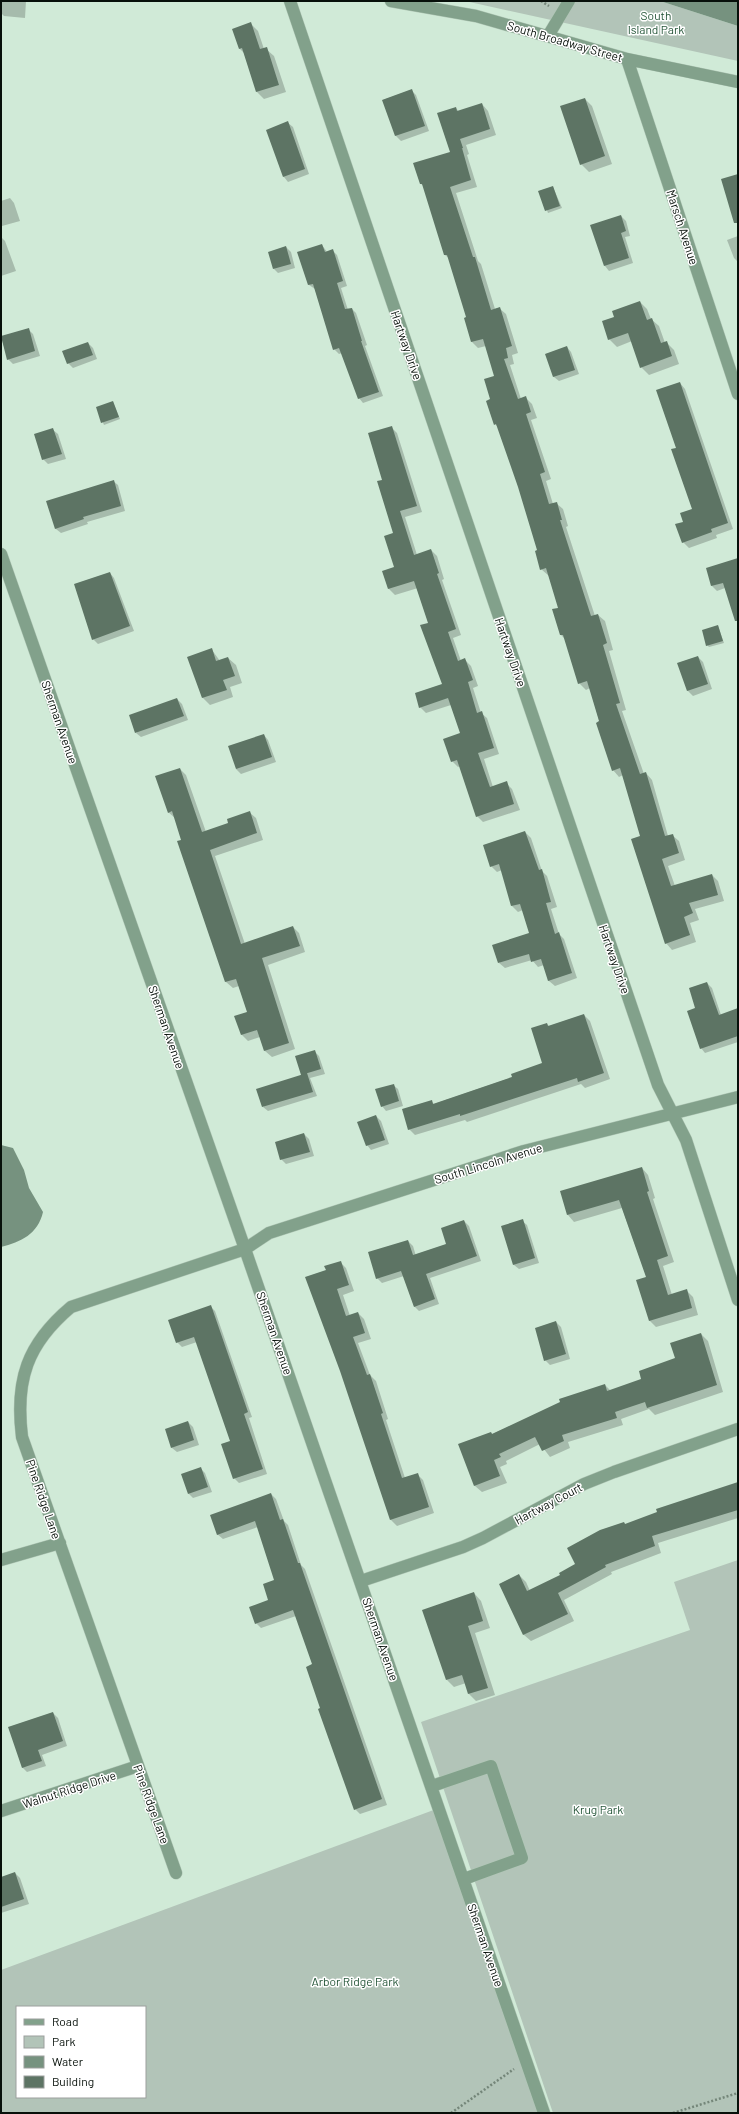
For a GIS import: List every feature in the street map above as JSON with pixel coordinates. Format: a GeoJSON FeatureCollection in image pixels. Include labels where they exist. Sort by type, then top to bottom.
{"type":"FeatureCollection","features":[{"type":"Feature","properties":{"kind":"street","name":"Hartway Drive"},"geometry":{"type":"LineString","coordinates":[[290,1],[658,1085],[686,1140],[738,1300]]}},
{"type":"Feature","properties":{"kind":"street","name":"South Broadway Street"},"geometry":{"type":"LineString","coordinates":[[391,1],[476,16],[627,59],[738,82]]}},
{"type":"Feature","properties":{"kind":"street"},"geometry":{"type":"LineString","coordinates":[[548,36],[569,1]]}},
{"type":"Feature","properties":{"kind":"street","name":"Marsch Avenue"},"geometry":{"type":"LineString","coordinates":[[627,59],[738,394]]}},
{"type":"Feature","properties":{"kind":"street","name":"Sherman Avenue"},"geometry":{"type":"LineString","coordinates":[[1,554],[361,1581],[544,2113]]}},
{"type":"Feature","properties":{"kind":"street","name":"South Lincoln Avenue"},"geometry":{"type":"LineString","coordinates":[[245,1249],[269,1233],[508,1156],[738,1097]]}},
{"type":"Feature","properties":{"kind":"street","name":"Pine Ridge Lane"},"geometry":{"type":"LineString","coordinates":[[176,1872],[22,1437],[19,1413],[20,1395],[23,1377],[33,1350],[52,1323],[71,1307],[245,1249]]}},
{"type":"Feature","properties":{"kind":"street","name":"Hartway Court"},"geometry":{"type":"LineString","coordinates":[[361,1581],[463,1547],[484,1538],[594,1480],[738,1430]]}},
{"type":"Feature","properties":{"kind":"street"},"geometry":{"type":"LineString","coordinates":[[1,1560],[60,1543]]}},
{"type":"Feature","properties":{"kind":"street","name":"Walnut Ridge Drive"},"geometry":{"type":"LineString","coordinates":[[1,1811],[138,1766]]}},
{"type":"Feature","properties":{"kind":"street"},"geometry":{"type":"LineString","coordinates":[[432,1786],[491,1766],[522,1858],[464,1879]]}},
{"type":"Feature","properties":{"kind":"path"},"geometry":{"type":"LineString","coordinates":[[451,2113],[526,2061]]}},
{"type":"Feature","properties":{"kind":"path"},"geometry":{"type":"LineString","coordinates":[[673,2113],[738,2093]]}},
{"type":"Feature","properties":{"kind":"green space","name":"South Island Park"},"geometry":{"type":"Polygon","coordinates":[[[465,1],[660,1],[738,26],[738,61],[465,1]]]}},
{"type":"Feature","properties":{"kind":"green space","name":"Krug Park"},"geometry":{"type":"Polygon","coordinates":[[[738,1560],[738,2113],[553,2113],[421,1722],[690,1630],[674,1582],[738,1560]]]}},
{"type":"Feature","properties":{"kind":"green space","name":"Arbor Ridge Park"},"geometry":{"type":"Polygon","coordinates":[[[439,1808],[538,2113],[1,2113],[1,1970],[439,1808]]]}},
{"type":"Feature","properties":{"kind":"water"},"geometry":{"type":"Polygon","coordinates":[[[660,1],[738,1],[738,26],[660,1]]]}},
{"type":"Feature","properties":{"kind":"water"},"geometry":{"type":"Polygon","coordinates":[[[1,1145],[13,1148],[24,1170],[29,1188],[43,1212],[41,1220],[28,1236],[15,1243],[1,1247],[1,1145]]]}},
{"type":"Feature","properties":{"kind":"building"},"geometry":{"type":"Polygon","coordinates":[[[251,22],[260,49],[267,47],[279,85],[256,92],[242,48],[239,49],[232,29],[251,22]]]}},
{"type":"Feature","properties":{"kind":"building"},"geometry":{"type":"Polygon","coordinates":[[[412,89],[425,126],[395,136],[382,100],[412,89]]]}},
{"type":"Feature","properties":{"kind":"building"},"geometry":{"type":"Polygon","coordinates":[[[585,98],[605,156],[580,165],[560,106],[585,98]]]}},
{"type":"Feature","properties":{"kind":"building"},"geometry":{"type":"Polygon","coordinates":[[[482,103],[490,129],[460,139],[471,180],[450,187],[473,257],[475,257],[491,310],[500,307],[512,346],[506,348],[508,358],[504,359],[518,399],[526,396],[531,412],[526,414],[545,472],[540,474],[549,504],[557,502],[562,520],[560,520],[591,616],[598,614],[607,643],[603,645],[620,703],[616,704],[640,774],[646,772],[665,836],[673,834],[679,853],[662,859],[671,886],[712,874],[718,895],[689,903],[693,913],[684,917],[690,935],[665,944],[631,839],[640,836],[620,768],[612,771],[596,723],[599,721],[587,681],[578,684],[563,635],[560,635],[552,609],[558,608],[546,568],[540,570],[535,551],[537,550],[518,487],[496,424],[494,425],[486,401],[490,399],[484,379],[494,376],[483,339],[471,342],[464,318],[466,317],[447,255],[444,255],[422,184],[420,184],[413,163],[450,152],[437,113],[456,107],[457,111],[482,103]]]}},
{"type":"Feature","properties":{"kind":"building"},"geometry":{"type":"Polygon","coordinates":[[[288,121],[305,169],[283,177],[266,130],[288,121]]]}},
{"type":"Feature","properties":{"kind":"building"},"geometry":{"type":"Polygon","coordinates":[[[738,174],[738,223],[734,223],[721,179],[738,174]]]}},
{"type":"Feature","properties":{"kind":"building"},"geometry":{"type":"Polygon","coordinates":[[[553,186],[560,206],[545,211],[538,191],[553,186]]]}},
{"type":"Feature","properties":{"kind":"building"},"geometry":{"type":"Polygon","coordinates":[[[621,215],[626,231],[621,233],[629,258],[604,266],[590,225],[621,215]]]}},
{"type":"Feature","properties":{"kind":"building"},"geometry":{"type":"Polygon","coordinates":[[[322,244],[325,252],[333,249],[343,281],[337,283],[345,309],[352,308],[361,341],[379,392],[358,399],[339,348],[333,350],[313,284],[308,285],[297,252],[322,244]]]}},
{"type":"Feature","properties":{"kind":"building"},"geometry":{"type":"Polygon","coordinates":[[[286,246],[291,264],[273,269],[268,252],[286,246]]]}},
{"type":"Feature","properties":{"kind":"building"},"geometry":{"type":"Polygon","coordinates":[[[640,301],[647,320],[652,318],[661,343],[667,341],[672,356],[640,368],[628,333],[608,340],[602,321],[614,317],[612,311],[640,301]]]}},
{"type":"Feature","properties":{"kind":"building"},"geometry":{"type":"Polygon","coordinates":[[[29,328],[35,351],[7,360],[1,336],[29,328]]]}},
{"type":"Feature","properties":{"kind":"building"},"geometry":{"type":"Polygon","coordinates":[[[88,342],[93,355],[67,364],[62,351],[88,342]]]}},
{"type":"Feature","properties":{"kind":"building"},"geometry":{"type":"Polygon","coordinates":[[[567,346],[575,370],[553,377],[545,354],[567,346]]]}},
{"type":"Feature","properties":{"kind":"building"},"geometry":{"type":"Polygon","coordinates":[[[680,382],[728,523],[711,529],[712,532],[682,543],[675,524],[683,522],[680,513],[692,509],[671,449],[676,448],[656,390],[680,382]]]}},
{"type":"Feature","properties":{"kind":"building"},"geometry":{"type":"Polygon","coordinates":[[[113,401],[119,417],[101,423],[96,407],[113,401]]]}},
{"type":"Feature","properties":{"kind":"building"},"geometry":{"type":"Polygon","coordinates":[[[392,426],[417,506],[400,511],[414,555],[431,549],[439,573],[437,574],[456,629],[448,632],[458,661],[465,658],[473,680],[468,682],[477,713],[482,711],[494,748],[478,753],[490,787],[507,781],[514,804],[476,817],[457,760],[451,762],[443,739],[460,733],[448,698],[419,708],[415,693],[442,684],[420,625],[428,623],[414,581],[388,589],[382,571],[394,567],[384,536],[393,533],[377,481],[382,480],[368,433],[392,426]]]}},
{"type":"Feature","properties":{"kind":"building"},"geometry":{"type":"Polygon","coordinates":[[[53,428],[62,454],[42,460],[34,434],[53,428]]]}},
{"type":"Feature","properties":{"kind":"building"},"geometry":{"type":"Polygon","coordinates":[[[114,480],[121,506],[83,517],[84,519],[55,529],[46,501],[114,480]]]}},
{"type":"Feature","properties":{"kind":"building"},"geometry":{"type":"Polygon","coordinates":[[[738,558],[738,621],[735,621],[723,583],[711,586],[706,568],[738,558]]]}},
{"type":"Feature","properties":{"kind":"building"},"geometry":{"type":"Polygon","coordinates":[[[110,572],[130,626],[92,640],[74,584],[110,572]]]}},
{"type":"Feature","properties":{"kind":"building"},"geometry":{"type":"Polygon","coordinates":[[[718,625],[723,641],[706,646],[702,630],[718,625]]]}},
{"type":"Feature","properties":{"kind":"building"},"geometry":{"type":"Polygon","coordinates":[[[212,648],[216,661],[228,657],[235,676],[223,680],[227,690],[202,698],[187,657],[212,648]]]}},
{"type":"Feature","properties":{"kind":"building"},"geometry":{"type":"Polygon","coordinates":[[[698,656],[708,684],[687,691],[677,663],[698,656]]]}},
{"type":"Feature","properties":{"kind":"building"},"geometry":{"type":"Polygon","coordinates":[[[177,698],[184,716],[135,733],[129,715],[177,698]]]}},
{"type":"Feature","properties":{"kind":"building"},"geometry":{"type":"Polygon","coordinates":[[[264,734],[272,757],[236,769],[228,746],[264,734]]]}},
{"type":"Feature","properties":{"kind":"building"},"geometry":{"type":"Polygon","coordinates":[[[180,768],[202,832],[228,823],[227,819],[250,811],[257,833],[210,850],[241,944],[293,926],[300,946],[262,958],[289,1043],[264,1051],[257,1030],[241,1035],[234,1016],[247,1012],[236,979],[225,982],[177,841],[181,840],[172,811],[168,813],[155,776],[180,768]]]}},
{"type":"Feature","properties":{"kind":"building"},"geometry":{"type":"Polygon","coordinates":[[[525,831],[539,870],[542,869],[551,902],[546,903],[555,934],[559,932],[572,973],[548,981],[541,959],[531,962],[529,954],[498,963],[492,945],[529,933],[520,904],[511,906],[499,864],[490,867],[483,845],[525,831]]]}},
{"type":"Feature","properties":{"kind":"building"},"geometry":{"type":"Polygon","coordinates":[[[707,982],[719,1015],[738,1008],[738,1036],[700,1049],[687,1011],[695,1008],[689,988],[707,982]]]}},
{"type":"Feature","properties":{"kind":"building"},"geometry":{"type":"Polygon","coordinates":[[[584,1014],[604,1073],[578,1082],[577,1078],[460,1116],[460,1114],[408,1130],[402,1109],[432,1100],[433,1104],[512,1077],[511,1074],[542,1063],[531,1028],[547,1023],[548,1026],[584,1014]]]}},
{"type":"Feature","properties":{"kind":"building"},"geometry":{"type":"Polygon","coordinates":[[[315,1050],[321,1069],[301,1075],[295,1056],[315,1050]]]}},
{"type":"Feature","properties":{"kind":"building"},"geometry":{"type":"Polygon","coordinates":[[[307,1073],[313,1092],[262,1107],[256,1089],[307,1073]]]}},
{"type":"Feature","properties":{"kind":"building"},"geometry":{"type":"Polygon","coordinates":[[[394,1084],[399,1101],[381,1107],[375,1089],[394,1084]]]}},
{"type":"Feature","properties":{"kind":"building"},"geometry":{"type":"Polygon","coordinates":[[[376,1115],[385,1140],[366,1146],[357,1122],[376,1115]]]}},
{"type":"Feature","properties":{"kind":"building"},"geometry":{"type":"Polygon","coordinates":[[[304,1133],[310,1152],[280,1160],[275,1142],[304,1133]]]}},
{"type":"Feature","properties":{"kind":"building"},"geometry":{"type":"Polygon","coordinates":[[[642,1167],[649,1191],[647,1192],[668,1256],[657,1260],[668,1295],[687,1289],[692,1308],[649,1321],[636,1280],[646,1277],[619,1200],[567,1215],[560,1191],[642,1167]]]}},
{"type":"Feature","properties":{"kind":"building"},"geometry":{"type":"Polygon","coordinates":[[[523,1219],[535,1258],[513,1265],[501,1226],[523,1219]]]}},
{"type":"Feature","properties":{"kind":"building"},"geometry":{"type":"Polygon","coordinates":[[[464,1220],[477,1256],[426,1274],[435,1299],[414,1307],[401,1271],[376,1279],[368,1252],[408,1240],[413,1255],[446,1244],[441,1228],[464,1220]]]}},
{"type":"Feature","properties":{"kind":"building"},"geometry":{"type":"Polygon","coordinates":[[[341,1261],[349,1285],[337,1289],[346,1316],[358,1312],[365,1333],[353,1337],[367,1375],[370,1374],[383,1413],[381,1414],[402,1478],[418,1473],[429,1507],[390,1520],[340,1371],[305,1277],[326,1270],[324,1266],[341,1261]]]}},
{"type":"Feature","properties":{"kind":"building"},"geometry":{"type":"Polygon","coordinates":[[[211,1305],[248,1412],[244,1414],[263,1469],[233,1479],[221,1444],[230,1441],[194,1337],[176,1343],[168,1320],[211,1305]]]}},
{"type":"Feature","properties":{"kind":"building"},"geometry":{"type":"Polygon","coordinates":[[[556,1321],[566,1354],[544,1361],[535,1328],[556,1321]]]}},
{"type":"Feature","properties":{"kind":"building"},"geometry":{"type":"Polygon","coordinates":[[[701,1333],[717,1385],[647,1408],[645,1402],[615,1412],[617,1418],[562,1435],[564,1441],[542,1451],[535,1437],[499,1454],[501,1457],[494,1460],[500,1476],[474,1486],[458,1444],[491,1432],[492,1434],[560,1402],[559,1399],[605,1384],[607,1391],[641,1379],[639,1371],[675,1358],[670,1343],[701,1333]]]}},
{"type":"Feature","properties":{"kind":"building"},"geometry":{"type":"Polygon","coordinates":[[[188,1421],[194,1440],[171,1448],[165,1429],[188,1421]]]}},
{"type":"Feature","properties":{"kind":"building"},"geometry":{"type":"Polygon","coordinates":[[[201,1467],[208,1487],[188,1494],[181,1474],[201,1467]]]}},
{"type":"Feature","properties":{"kind":"building"},"geometry":{"type":"Polygon","coordinates":[[[738,1482],[738,1510],[652,1536],[655,1546],[605,1565],[606,1567],[558,1593],[568,1614],[523,1635],[499,1584],[519,1574],[527,1591],[560,1575],[559,1573],[575,1564],[567,1548],[600,1530],[624,1522],[625,1524],[657,1512],[656,1509],[738,1482]]]}},
{"type":"Feature","properties":{"kind":"building"},"geometry":{"type":"Polygon","coordinates":[[[271,1493],[280,1520],[283,1519],[298,1563],[300,1563],[382,1799],[354,1810],[318,1709],[320,1708],[306,1667],[312,1664],[293,1610],[255,1624],[249,1607],[268,1600],[263,1584],[274,1580],[255,1521],[217,1535],[210,1515],[271,1493]]]}},
{"type":"Feature","properties":{"kind":"building"},"geometry":{"type":"Polygon","coordinates":[[[474,1592],[483,1621],[468,1626],[488,1688],[468,1694],[462,1675],[446,1680],[422,1610],[474,1592]]]}},
{"type":"Feature","properties":{"kind":"building"},"geometry":{"type":"Polygon","coordinates":[[[53,1712],[63,1741],[38,1750],[42,1761],[22,1768],[8,1727],[53,1712]]]}},
{"type":"Feature","properties":{"kind":"building"},"geometry":{"type":"Polygon","coordinates":[[[15,1872],[24,1899],[1,1907],[1,1877],[15,1872]]]}}]}
